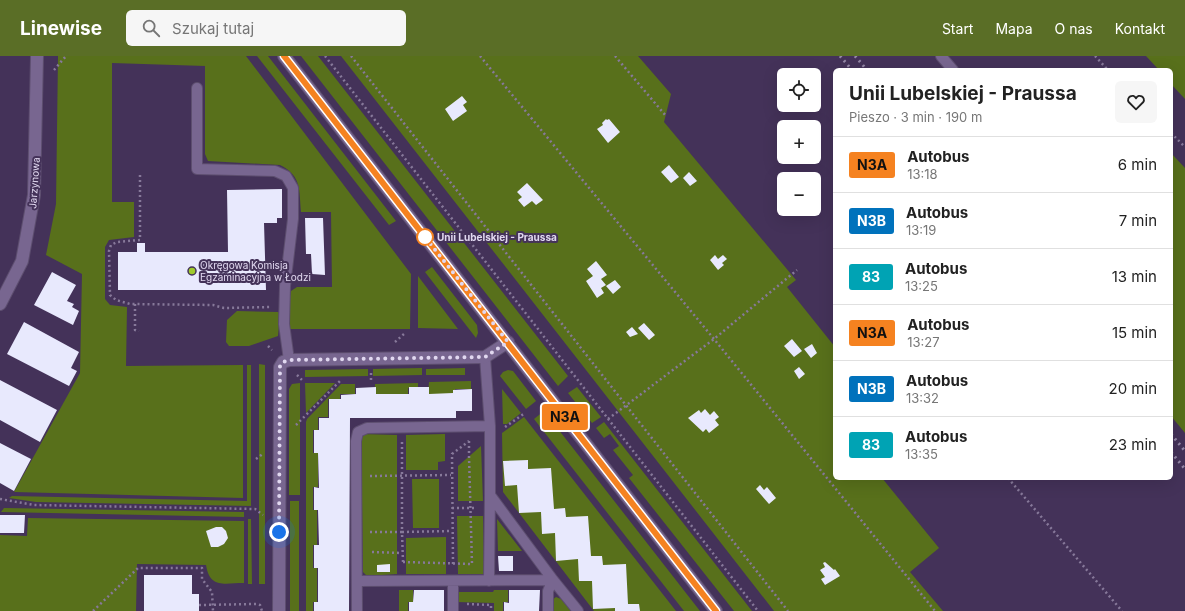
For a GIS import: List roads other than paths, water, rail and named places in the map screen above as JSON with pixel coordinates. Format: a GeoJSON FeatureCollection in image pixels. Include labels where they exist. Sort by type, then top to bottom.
{"type":"FeatureCollection","features":[{"type":"Feature","properties":{"kind":"street","name":"Jarzynowa"},"geometry":{"type":"LineString","coordinates":[[0,304],[22,260],[34,195],[37,56]]}},
{"type":"Feature","properties":{"kind":"street"},"geometry":{"type":"LineString","coordinates":[[284,56],[716,611]]}},
{"type":"Feature","properties":{"kind":"street"},"geometry":{"type":"LineString","coordinates":[[279,611],[280,366],[283,362],[289,360],[485,357],[508,342]]}},
{"type":"Feature","properties":{"kind":"lane"},"geometry":{"type":"LineString","coordinates":[[941,56],[951,68]]}},
{"type":"Feature","properties":{"kind":"lane"},"geometry":{"type":"LineString","coordinates":[[197,88],[197,169],[275,171],[286,176],[292,188],[293,219],[284,307],[284,334],[289,360]]}},
{"type":"Feature","properties":{"kind":"lane"},"geometry":{"type":"LineString","coordinates":[[485,357],[490,426],[488,581]]}},
{"type":"Feature","properties":{"kind":"lane"},"geometry":{"type":"LineString","coordinates":[[357,611],[356,441],[358,432],[367,428],[490,426]]}},
{"type":"Feature","properties":{"kind":"lane"},"geometry":{"type":"LineString","coordinates":[[490,495],[578,611]]}},
{"type":"Feature","properties":{"kind":"lane"},"geometry":{"type":"LineString","coordinates":[[357,581],[553,580]]}},
{"type":"Feature","properties":{"kind":"lane"},"geometry":{"type":"LineString","coordinates":[[548,611],[548,591],[553,580]]}},
{"type":"Feature","properties":{"kind":"lane"},"geometry":{"type":"LineString","coordinates":[[453,581],[453,608]]}},
{"type":"Feature","properties":{"kind":"railway"},"geometry":{"type":"LineString","coordinates":[[840,56],[850,68]]}},
{"type":"Feature","properties":{"kind":"railway"},"geometry":{"type":"LineString","coordinates":[[855,56],[865,68]]}},
{"type":"Feature","properties":{"kind":"railway"},"geometry":{"type":"LineString","coordinates":[[1173,436],[1185,451]]}},
{"type":"Feature","properties":{"kind":"railway"},"geometry":{"type":"LineString","coordinates":[[1173,454],[1185,469]]}},
{"type":"Feature","properties":{"kind":"place","name":"Unii Lubelskiej - Praussa"},"geometry":{"type":"Point","coordinates":[425,237]}},
{"type":"Feature","properties":{"kind":"place","name":"Okręgowa Komisja Egzaminacyjna w Łodzi"},"geometry":{"type":"Point","coordinates":[192,271]}}]}
